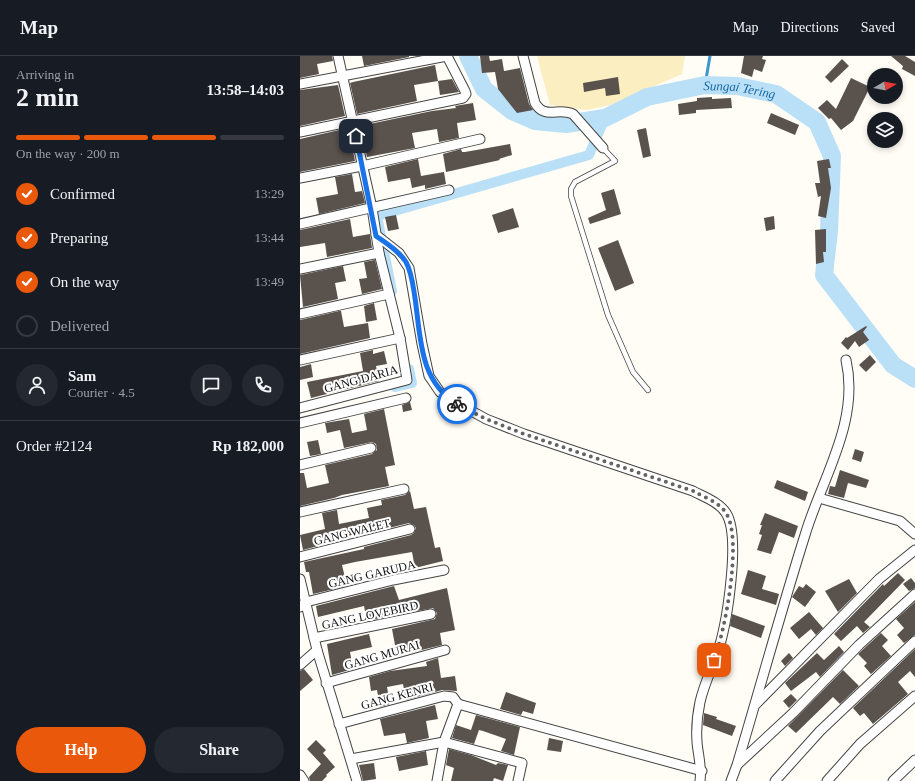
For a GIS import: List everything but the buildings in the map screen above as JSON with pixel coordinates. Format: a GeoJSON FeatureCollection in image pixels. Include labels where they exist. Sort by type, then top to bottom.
{"type":"FeatureCollection","features":[{"type":"Feature","properties":{"kind":"street","name":"GANG DARIA"},"geometry":{"type":"LineString","coordinates":[[300,408],[406,380],[400,338],[379,253],[378,237],[372,208],[338,56]]}},
{"type":"Feature","properties":{"kind":"street"},"geometry":{"type":"LineString","coordinates":[[300,84],[342,74],[447,56],[466,94],[463,98],[300,132]]}},
{"type":"Feature","properties":{"kind":"street"},"geometry":{"type":"LineString","coordinates":[[523,56],[535,103],[538,109],[546,112],[567,112],[577,117],[603,148]]}},
{"type":"Feature","properties":{"kind":"street"},"geometry":{"type":"LineString","coordinates":[[300,178],[362,166],[480,139]]}},
{"type":"Feature","properties":{"kind":"street"},"geometry":{"type":"LineString","coordinates":[[300,224],[449,190]]}},
{"type":"Feature","properties":{"kind":"street"},"geometry":{"type":"LineString","coordinates":[[378,237],[399,253],[409,268],[429,376],[440,392],[464,409],[499,424],[693,491],[714,502],[726,512],[732,534],[732,562],[728,600],[719,646],[700,700],[696,721],[697,743],[702,771],[700,781]]}},
{"type":"Feature","properties":{"kind":"street"},"geometry":{"type":"LineString","coordinates":[[300,269],[379,253]]}},
{"type":"Feature","properties":{"kind":"street"},"geometry":{"type":"LineString","coordinates":[[300,314],[389,294]]}},
{"type":"Feature","properties":{"kind":"street"},"geometry":{"type":"LineString","coordinates":[[300,360],[400,338]]}},
{"type":"Feature","properties":{"kind":"street"},"geometry":{"type":"LineString","coordinates":[[731,781],[811,513],[832,466],[846,418],[849,374],[846,360]]}},
{"type":"Feature","properties":{"kind":"street"},"geometry":{"type":"LineString","coordinates":[[300,423],[406,398]]}},
{"type":"Feature","properties":{"kind":"street"},"geometry":{"type":"LineString","coordinates":[[300,465],[371,448]]}},
{"type":"Feature","properties":{"kind":"street"},"geometry":{"type":"LineString","coordinates":[[300,512],[404,489]]}},
{"type":"Feature","properties":{"kind":"street"},"geometry":{"type":"LineString","coordinates":[[819,498],[900,521],[915,534]]}},
{"type":"Feature","properties":{"kind":"street","name":"GANG WALET"},"geometry":{"type":"LineString","coordinates":[[300,557],[410,530]]}},
{"type":"Feature","properties":{"kind":"street"},"geometry":{"type":"LineString","coordinates":[[755,704],[879,579],[915,550]]}},
{"type":"Feature","properties":{"kind":"street","name":"GANG GARUDA"},"geometry":{"type":"LineString","coordinates":[[303,605],[393,580],[444,570]]}},
{"type":"Feature","properties":{"kind":"street"},"geometry":{"type":"LineString","coordinates":[[300,579],[303,605],[357,781]]}},
{"type":"Feature","properties":{"kind":"street"},"geometry":{"type":"LineString","coordinates":[[737,765],[793,713],[860,645],[915,594]]}},
{"type":"Feature","properties":{"kind":"street","name":"GANG LOVEBIRD"},"geometry":{"type":"LineString","coordinates":[[314,638],[431,614]]}},
{"type":"Feature","properties":{"kind":"street"},"geometry":{"type":"LineString","coordinates":[[774,781],[820,731],[915,641]]}},
{"type":"Feature","properties":{"kind":"street"},"geometry":{"type":"LineString","coordinates":[[300,665],[317,650]]}},
{"type":"Feature","properties":{"kind":"street","name":"GANG MURAI"},"geometry":{"type":"LineString","coordinates":[[326,683],[445,650]]}},
{"type":"Feature","properties":{"kind":"street","name":"GANG KENRI"},"geometry":{"type":"LineString","coordinates":[[339,724],[444,696],[453,696],[458,704]]}},
{"type":"Feature","properties":{"kind":"street"},"geometry":{"type":"LineString","coordinates":[[826,781],[860,744],[915,696]]}},
{"type":"Feature","properties":{"kind":"street"},"geometry":{"type":"LineString","coordinates":[[437,781],[444,742],[458,704],[702,771]]}},
{"type":"Feature","properties":{"kind":"street"},"geometry":{"type":"LineString","coordinates":[[351,759],[444,742],[522,763],[518,781]]}},
{"type":"Feature","properties":{"kind":"street"},"geometry":{"type":"LineString","coordinates":[[893,781],[915,760]]}},
{"type":"Feature","properties":{"kind":"street"},"geometry":{"type":"LineString","coordinates":[[300,775],[304,781]]}},
{"type":"Feature","properties":{"kind":"lane"},"geometry":{"type":"LineString","coordinates":[[603,148],[615,161],[575,182],[571,189],[571,196],[608,315],[633,372],[648,390]]}},
{"type":"Feature","properties":{"kind":"sand"},"geometry":{"type":"Polygon","coordinates":[[[537,56],[685,56],[682,74],[611,105],[586,110],[550,105],[537,56]]]}},
{"type":"Feature","properties":{"kind":"waterway","name":"Sungai Tering"},"geometry":{"type":"LineString","coordinates":[[468,56],[484,89],[512,111],[535,121],[566,124],[605,118],[647,97],[705,85],[737,86],[776,94],[817,122],[832,156],[829,231],[824,275],[893,365],[915,379]]}},
{"type":"Feature","properties":{"kind":"waterway"},"geometry":{"type":"LineString","coordinates":[[705,85],[710,56]]}},
{"type":"Feature","properties":{"kind":"waterway"},"geometry":{"type":"LineString","coordinates":[[392,291],[377,216],[589,155],[605,118]]}},
{"type":"Feature","properties":{"kind":"waterway"},"geometry":{"type":"LineString","coordinates":[[395,387],[412,383],[409,369]]}},
{"type":"Feature","properties":{"kind":"way so far"},"geometry":{"type":"LineString","coordinates":[[457,404],[464,409],[486,419],[524,434],[693,491],[714,502],[726,512],[732,534],[732,562],[728,600],[719,646],[714,660]]}},
{"type":"Feature","properties":{"kind":"route"},"geometry":{"type":"LineString","coordinates":[[356,136],[372,208],[376,236],[399,253],[409,268],[429,376],[440,392],[457,404]]}}]}
